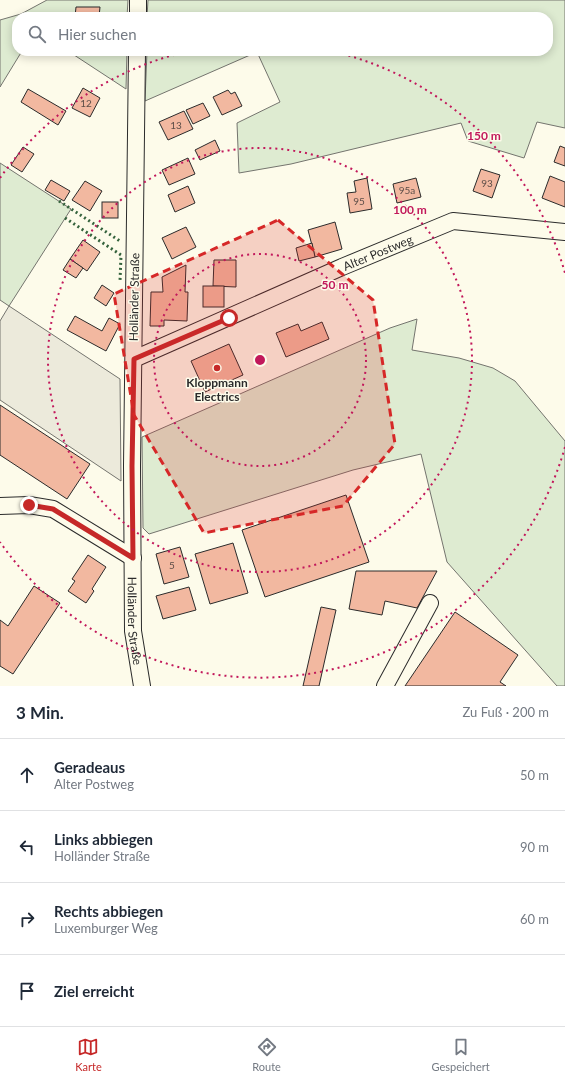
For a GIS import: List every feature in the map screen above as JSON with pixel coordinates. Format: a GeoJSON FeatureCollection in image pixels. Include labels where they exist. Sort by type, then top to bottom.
{"type":"FeatureCollection","features":[{"type":"Feature","properties":{"kind":"street"},"geometry":{"type":"LineString","coordinates":[[138,0],[138,12]]}},
{"type":"Feature","properties":{"kind":"street","name":"Holländer Straße"},"geometry":{"type":"LineString","coordinates":[[137,56],[132,466],[133,630],[142,686]]}},
{"type":"Feature","properties":{"kind":"street","name":"Alter Postweg"},"geometry":{"type":"LineString","coordinates":[[134,359],[342,267],[453,221],[565,232]]}},
{"type":"Feature","properties":{"kind":"street"},"geometry":{"type":"LineString","coordinates":[[0,506],[29,505],[53,509],[133,558]]}},
{"type":"Feature","properties":{"kind":"street"},"geometry":{"type":"LineString","coordinates":[[386,686],[430,603]]}},
{"type":"Feature","properties":{"kind":"highlighted area"},"geometry":{"type":"Polygon","coordinates":[[[278,220],[373,300],[395,444],[343,506],[204,533],[134,415],[114,294],[278,220]]]}},
{"type":"Feature","properties":{"kind":"green space"},"geometry":{"type":"Polygon","coordinates":[[[47,0],[128,0],[127,12],[25,12],[47,0]]]}},
{"type":"Feature","properties":{"kind":"green space"},"geometry":{"type":"Polygon","coordinates":[[[148,0],[565,0],[565,128],[537,122],[524,158],[468,141],[461,123],[291,164],[239,173],[237,123],[280,102],[259,56],[553,56],[553,12],[147,12],[148,0]]]}},
{"type":"Feature","properties":{"kind":"green space"},"geometry":{"type":"Polygon","coordinates":[[[12,17],[12,56],[19,56],[0,87],[0,20],[12,17]]]}},
{"type":"Feature","properties":{"kind":"green space"},"geometry":{"type":"Polygon","coordinates":[[[76,56],[127,56],[126,89],[76,56]]]}},
{"type":"Feature","properties":{"kind":"green space"},"geometry":{"type":"Polygon","coordinates":[[[147,56],[248,56],[145,101],[147,56]]]}},
{"type":"Feature","properties":{"kind":"green space"},"geometry":{"type":"Polygon","coordinates":[[[0,163],[71,209],[9,306],[0,300],[0,163]]]}},
{"type":"Feature","properties":{"kind":"green space"},"geometry":{"type":"Polygon","coordinates":[[[417,319],[412,350],[459,358],[493,368],[515,381],[565,441],[565,686],[557,686],[447,562],[421,454],[353,470],[149,534],[143,528],[142,437],[390,328],[417,319]]]}},
{"type":"Feature","properties":{"kind":"shaded area"},"geometry":{"type":"Polygon","coordinates":[[[9,306],[120,379],[121,481],[0,400],[0,321],[9,306]]]}},
{"type":"Feature","properties":{"kind":"building"},"geometry":{"type":"Polygon","coordinates":[[[76,7],[100,7],[100,12],[76,12],[76,7]]]}},
{"type":"Feature","properties":{"kind":"building"},"geometry":{"type":"Polygon","coordinates":[[[83,88],[100,98],[90,117],[72,108],[83,88]]]}},
{"type":"Feature","properties":{"kind":"building"},"geometry":{"type":"Polygon","coordinates":[[[28,89],[66,111],[58,125],[21,102],[28,89]]]}},
{"type":"Feature","properties":{"kind":"building"},"geometry":{"type":"Polygon","coordinates":[[[228,90],[231,94],[235,92],[242,106],[222,115],[213,97],[228,90]]]}},
{"type":"Feature","properties":{"kind":"building"},"geometry":{"type":"Polygon","coordinates":[[[203,103],[210,116],[193,124],[186,110],[203,103]]]}},
{"type":"Feature","properties":{"kind":"building"},"geometry":{"type":"Polygon","coordinates":[[[184,111],[193,129],[168,140],[159,122],[184,111]]]}},
{"type":"Feature","properties":{"kind":"building"},"geometry":{"type":"Polygon","coordinates":[[[215,140],[220,151],[200,160],[195,150],[215,140]]]}},
{"type":"Feature","properties":{"kind":"building"},"geometry":{"type":"Polygon","coordinates":[[[560,146],[565,148],[565,166],[554,162],[560,146]]]}},
{"type":"Feature","properties":{"kind":"building"},"geometry":{"type":"Polygon","coordinates":[[[23,147],[34,154],[22,172],[11,165],[23,147]]]}},
{"type":"Feature","properties":{"kind":"building"},"geometry":{"type":"Polygon","coordinates":[[[188,158],[195,174],[169,185],[162,170],[188,158]]]}},
{"type":"Feature","properties":{"kind":"building"},"geometry":{"type":"Polygon","coordinates":[[[481,169],[500,175],[492,198],[473,191],[481,169]]]}},
{"type":"Feature","properties":{"kind":"building"},"geometry":{"type":"Polygon","coordinates":[[[550,176],[565,182],[565,207],[542,198],[550,176]]]}},
{"type":"Feature","properties":{"kind":"building"},"geometry":{"type":"Polygon","coordinates":[[[367,178],[372,209],[350,213],[347,193],[356,192],[354,181],[367,178]]]}},
{"type":"Feature","properties":{"kind":"building"},"geometry":{"type":"Polygon","coordinates":[[[416,178],[421,197],[397,203],[393,184],[416,178]]]}},
{"type":"Feature","properties":{"kind":"building"},"geometry":{"type":"Polygon","coordinates":[[[51,180],[70,191],[64,201],[45,190],[51,180]]]}},
{"type":"Feature","properties":{"kind":"building"},"geometry":{"type":"Polygon","coordinates":[[[85,181],[102,191],[90,211],[72,200],[85,181]]]}},
{"type":"Feature","properties":{"kind":"building"},"geometry":{"type":"Polygon","coordinates":[[[188,186],[195,203],[175,212],[168,195],[188,186]]]}},
{"type":"Feature","properties":{"kind":"building"},"geometry":{"type":"Polygon","coordinates":[[[102,202],[118,202],[118,218],[102,218],[102,202]]]}},
{"type":"Feature","properties":{"kind":"building"},"geometry":{"type":"Polygon","coordinates":[[[335,222],[342,249],[315,257],[308,230],[335,222]]]}},
{"type":"Feature","properties":{"kind":"building"},"geometry":{"type":"Polygon","coordinates":[[[186,227],[196,247],[172,259],[162,238],[186,227]]]}},
{"type":"Feature","properties":{"kind":"building"},"geometry":{"type":"Polygon","coordinates":[[[83,240],[100,252],[87,271],[70,259],[83,240]]]}},
{"type":"Feature","properties":{"kind":"building"},"geometry":{"type":"Polygon","coordinates":[[[312,243],[315,257],[299,261],[296,248],[312,243]]]}},
{"type":"Feature","properties":{"kind":"building"},"geometry":{"type":"Polygon","coordinates":[[[70,259],[83,268],[76,278],[63,270],[70,259]]]}},
{"type":"Feature","properties":{"kind":"building"},"geometry":{"type":"Polygon","coordinates":[[[214,260],[236,260],[236,287],[213,286],[214,260]]]}},
{"type":"Feature","properties":{"kind":"building"},"geometry":{"type":"Polygon","coordinates":[[[186,265],[185,292],[188,292],[187,321],[164,320],[164,326],[150,326],[151,292],[163,292],[162,277],[186,265]]]}},
{"type":"Feature","properties":{"kind":"building"},"geometry":{"type":"Polygon","coordinates":[[[102,285],[114,293],[106,306],[94,298],[102,285]]]}},
{"type":"Feature","properties":{"kind":"building"},"geometry":{"type":"Polygon","coordinates":[[[203,286],[224,286],[224,307],[203,307],[203,286]]]}},
{"type":"Feature","properties":{"kind":"building"},"geometry":{"type":"Polygon","coordinates":[[[75,316],[102,331],[109,318],[120,324],[106,351],[67,330],[75,316]]]}},
{"type":"Feature","properties":{"kind":"building"},"geometry":{"type":"Polygon","coordinates":[[[322,322],[329,339],[286,357],[276,333],[298,324],[301,331],[322,322]]]}},
{"type":"Feature","properties":{"kind":"building","name":"Kloppmann Electrics"},"geometry":{"type":"Polygon","coordinates":[[[229,344],[243,375],[205,392],[191,361],[229,344]]]}},
{"type":"Feature","properties":{"kind":"building"},"geometry":{"type":"Polygon","coordinates":[[[0,405],[90,464],[67,499],[0,455],[0,405]]]}},
{"type":"Feature","properties":{"kind":"building"},"geometry":{"type":"Polygon","coordinates":[[[346,495],[369,562],[265,597],[242,530],[346,495]]]}},
{"type":"Feature","properties":{"kind":"building"},"geometry":{"type":"Polygon","coordinates":[[[233,543],[248,593],[210,604],[195,554],[233,543]]]}},
{"type":"Feature","properties":{"kind":"building"},"geometry":{"type":"Polygon","coordinates":[[[180,547],[189,577],[164,584],[156,554],[180,547]]]}},
{"type":"Feature","properties":{"kind":"building"},"geometry":{"type":"Polygon","coordinates":[[[88,555],[106,567],[92,589],[94,591],[86,603],[68,591],[75,581],[72,579],[88,555]]]}},
{"type":"Feature","properties":{"kind":"building"},"geometry":{"type":"Polygon","coordinates":[[[356,571],[437,571],[417,608],[385,601],[382,615],[349,609],[356,571]]]}},
{"type":"Feature","properties":{"kind":"building"},"geometry":{"type":"Polygon","coordinates":[[[34,586],[60,603],[13,674],[0,666],[0,620],[8,626],[34,586]]]}},
{"type":"Feature","properties":{"kind":"building"},"geometry":{"type":"Polygon","coordinates":[[[189,587],[196,610],[163,619],[156,596],[189,587]]]}},
{"type":"Feature","properties":{"kind":"building"},"geometry":{"type":"Polygon","coordinates":[[[321,607],[336,610],[319,686],[303,686],[321,607]]]}},
{"type":"Feature","properties":{"kind":"building"},"geometry":{"type":"Polygon","coordinates":[[[455,612],[518,655],[500,682],[506,686],[405,686],[455,612]]]}},
{"type":"Feature","properties":{"kind":"hedge"},"geometry":{"type":"LineString","coordinates":[[59,201],[120,241]]}},
{"type":"Feature","properties":{"kind":"hedge"},"geometry":{"type":"LineString","coordinates":[[65,218],[121,255],[120,281]]}},
{"type":"Feature","properties":{"kind":"place","name":"Kloppmann Electrics"},"geometry":{"type":"Point","coordinates":[217,368]}},
{"type":"Feature","properties":{"kind":"route"},"geometry":{"type":"LineString","coordinates":[[29,505],[53,509],[133,558],[132,466],[134,359],[229,318]]}}]}
